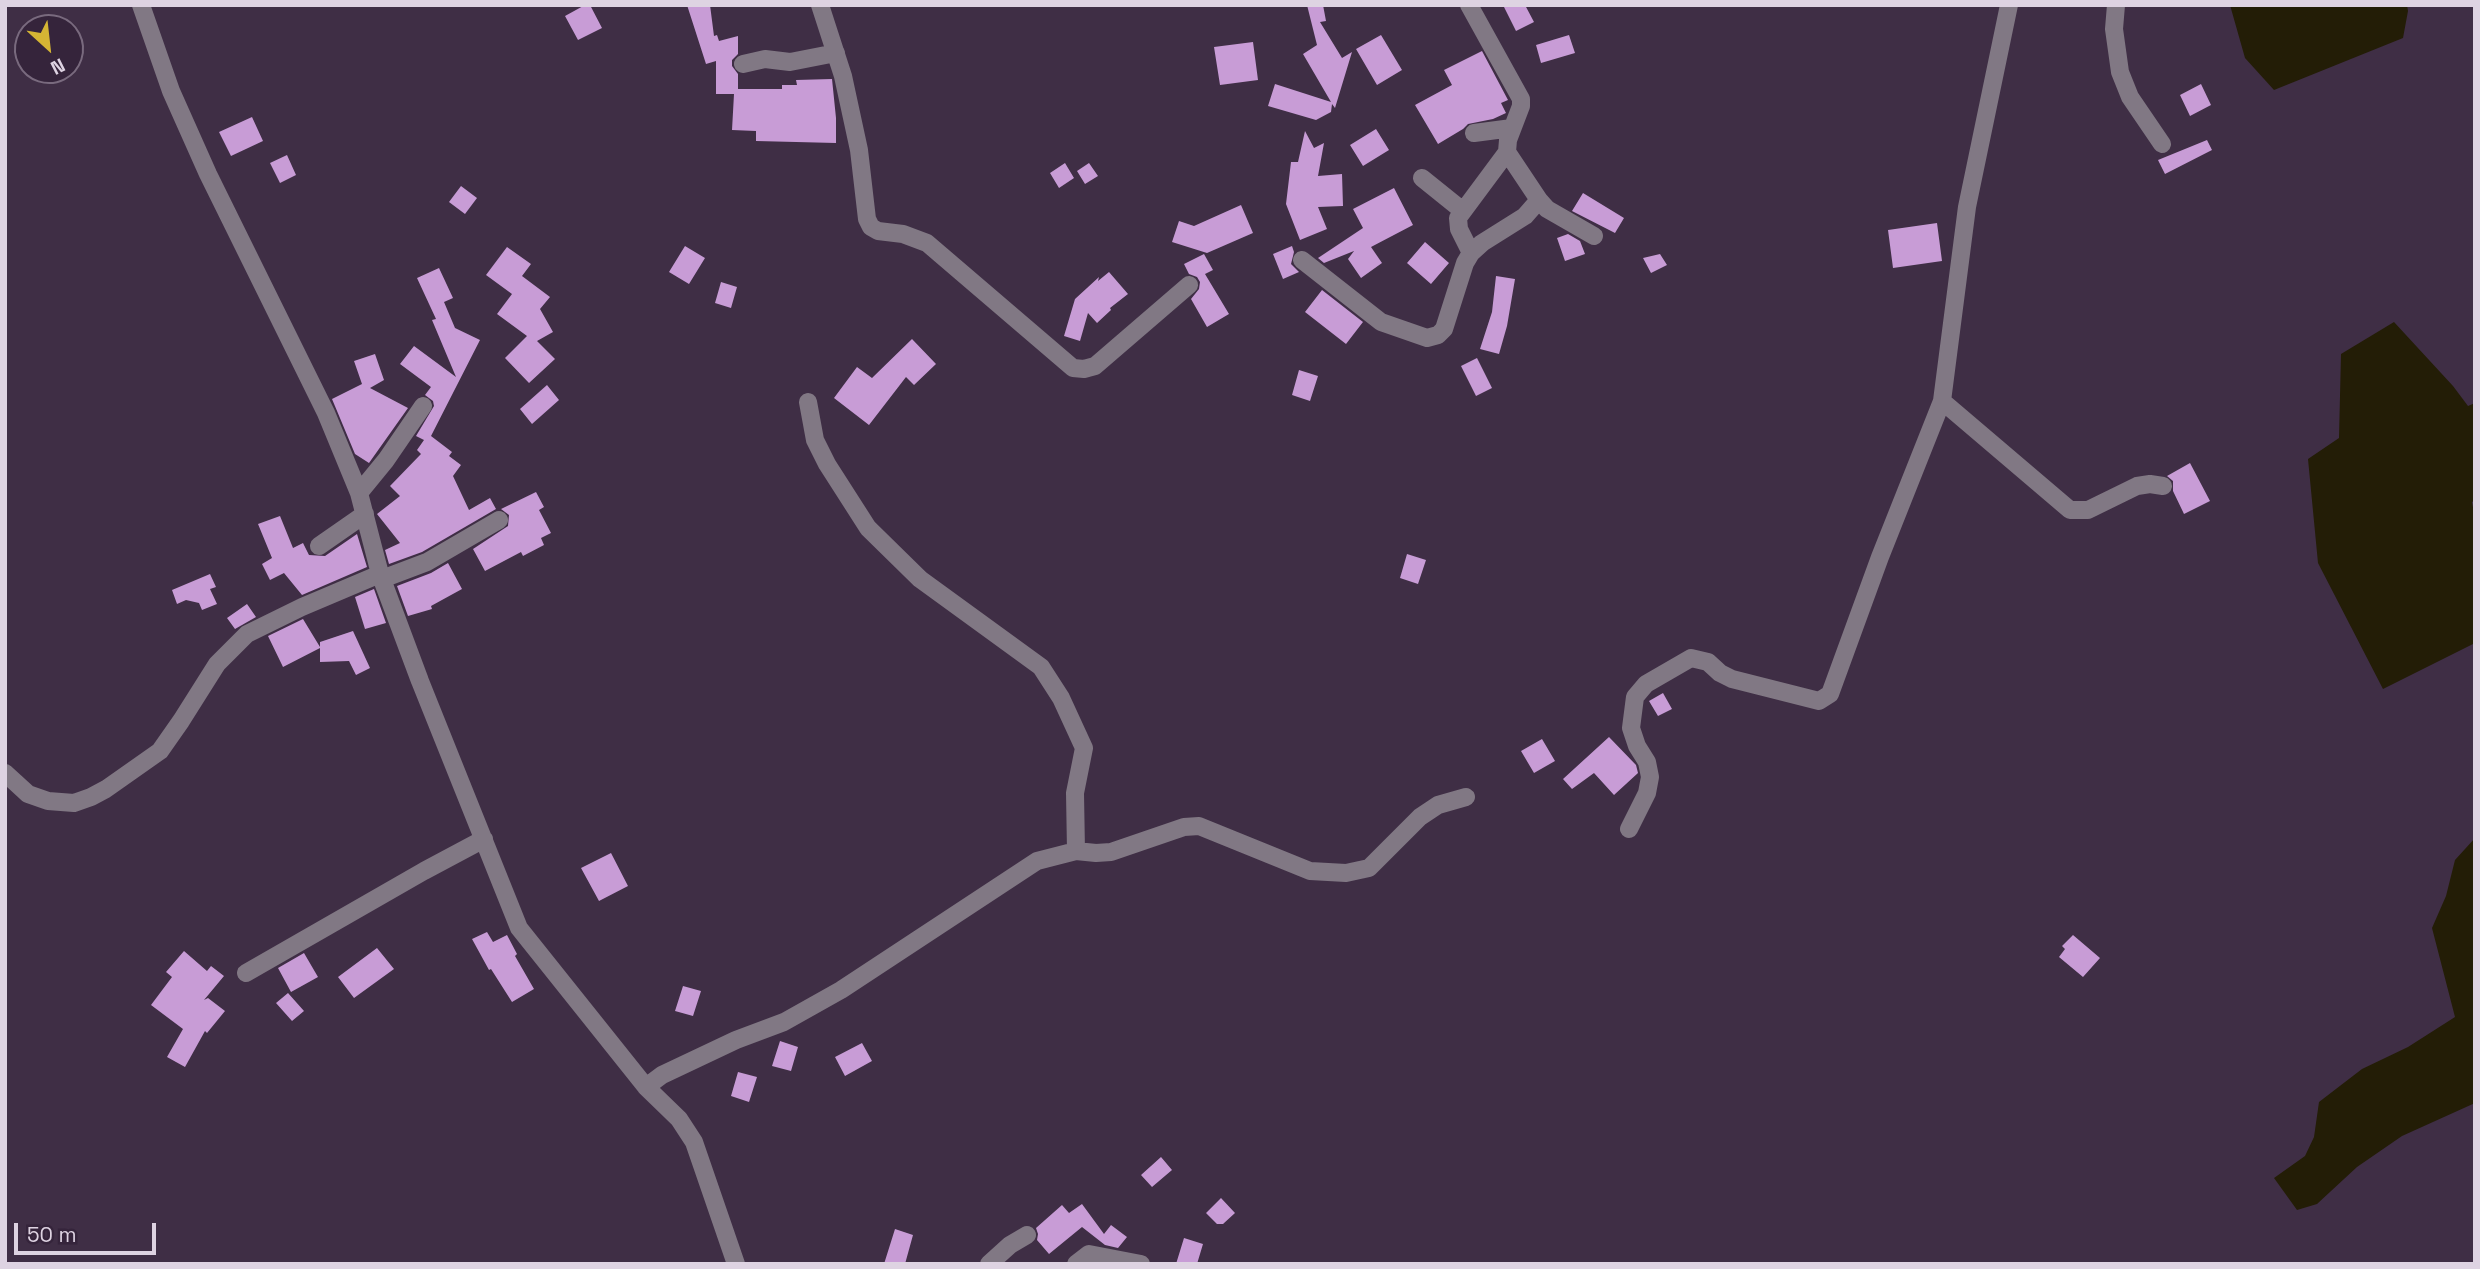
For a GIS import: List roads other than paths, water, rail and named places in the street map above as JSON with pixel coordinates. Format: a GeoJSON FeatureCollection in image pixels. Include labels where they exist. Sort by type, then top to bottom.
{"type":"FeatureCollection","features":[{"type":"Feature","properties":{"kind":"street"},"geometry":{"type":"LineString","coordinates":[[141,5],[171,91],[208,174],[326,413],[359,493],[381,577],[519,928],[646,1087],[679,1119],[694,1142],[736,1264]]}},
{"type":"Feature","properties":{"kind":"street"},"geometry":{"type":"LineString","coordinates":[[820,5],[836,53],[859,150],[867,219],[871,226],[878,231],[904,234],[927,243],[1073,368],[1095,366],[1189,285]]}},
{"type":"Feature","properties":{"kind":"street"},"geometry":{"type":"LineString","coordinates":[[1469,5],[1521,99],[1507,152],[1463,211],[1458,224],[1471,253]]}},
{"type":"Feature","properties":{"kind":"street"},"geometry":{"type":"LineString","coordinates":[[1629,829],[1647,793],[1650,776],[1647,762],[1637,746],[1631,728],[1635,697],[1646,684],[1691,659],[1708,662],[1732,679],[1819,701],[1830,694],[1880,556],[1942,401],[1967,207],[2009,5]]}},
{"type":"Feature","properties":{"kind":"street"},"geometry":{"type":"LineString","coordinates":[[2116,5],[2114,29],[2120,72],[2137,108],[2162,144]]}},
{"type":"Feature","properties":{"kind":"street"},"geometry":{"type":"LineString","coordinates":[[743,64],[765,59],[790,62],[836,53]]}},
{"type":"Feature","properties":{"kind":"street"},"geometry":{"type":"LineString","coordinates":[[1474,132],[1512,128]]}},
{"type":"Feature","properties":{"kind":"street"},"geometry":{"type":"LineString","coordinates":[[1507,152],[1547,209],[1594,236]]}},
{"type":"Feature","properties":{"kind":"street"},"geometry":{"type":"LineString","coordinates":[[1422,178],[1463,211]]}},
{"type":"Feature","properties":{"kind":"street"},"geometry":{"type":"LineString","coordinates":[[1302,260],[1381,322],[1427,338],[1438,335],[1444,329],[1465,263],[1471,253],[1525,216],[1539,200]]}},
{"type":"Feature","properties":{"kind":"street"},"geometry":{"type":"LineString","coordinates":[[1942,401],[2070,510],[2088,510],[2137,486],[2163,486]]}},
{"type":"Feature","properties":{"kind":"street"},"geometry":{"type":"LineString","coordinates":[[808,402],[815,440],[827,464],[868,528],[920,579],[1041,667],[1061,698],[1084,748],[1075,793],[1076,851]]}},
{"type":"Feature","properties":{"kind":"street"},"geometry":{"type":"LineString","coordinates":[[359,493],[386,460],[423,406]]}},
{"type":"Feature","properties":{"kind":"street"},"geometry":{"type":"LineString","coordinates":[[319,546],[365,514]]}},
{"type":"Feature","properties":{"kind":"street"},"geometry":{"type":"LineString","coordinates":[[5,773],[27,794],[48,801],[74,803],[91,797],[160,751],[217,664],[247,634],[302,607],[426,562],[499,520]]}},
{"type":"Feature","properties":{"kind":"street"},"geometry":{"type":"LineString","coordinates":[[646,1087],[662,1075],[736,1040],[783,1022],[841,990],[1037,861],[1076,851],[1111,852],[1184,827],[1199,826],[1310,871],[1346,873],[1369,868],[1420,817],[1438,805],[1466,797]]}},
{"type":"Feature","properties":{"kind":"street"},"geometry":{"type":"LineString","coordinates":[[246,973],[484,839]]}},
{"type":"Feature","properties":{"kind":"street"},"geometry":{"type":"LineString","coordinates":[[989,1264],[1010,1245],[1027,1235]]}},
{"type":"Feature","properties":{"kind":"street"},"geometry":{"type":"LineString","coordinates":[[1076,1264],[1089,1254],[1141,1264]]}}]}
